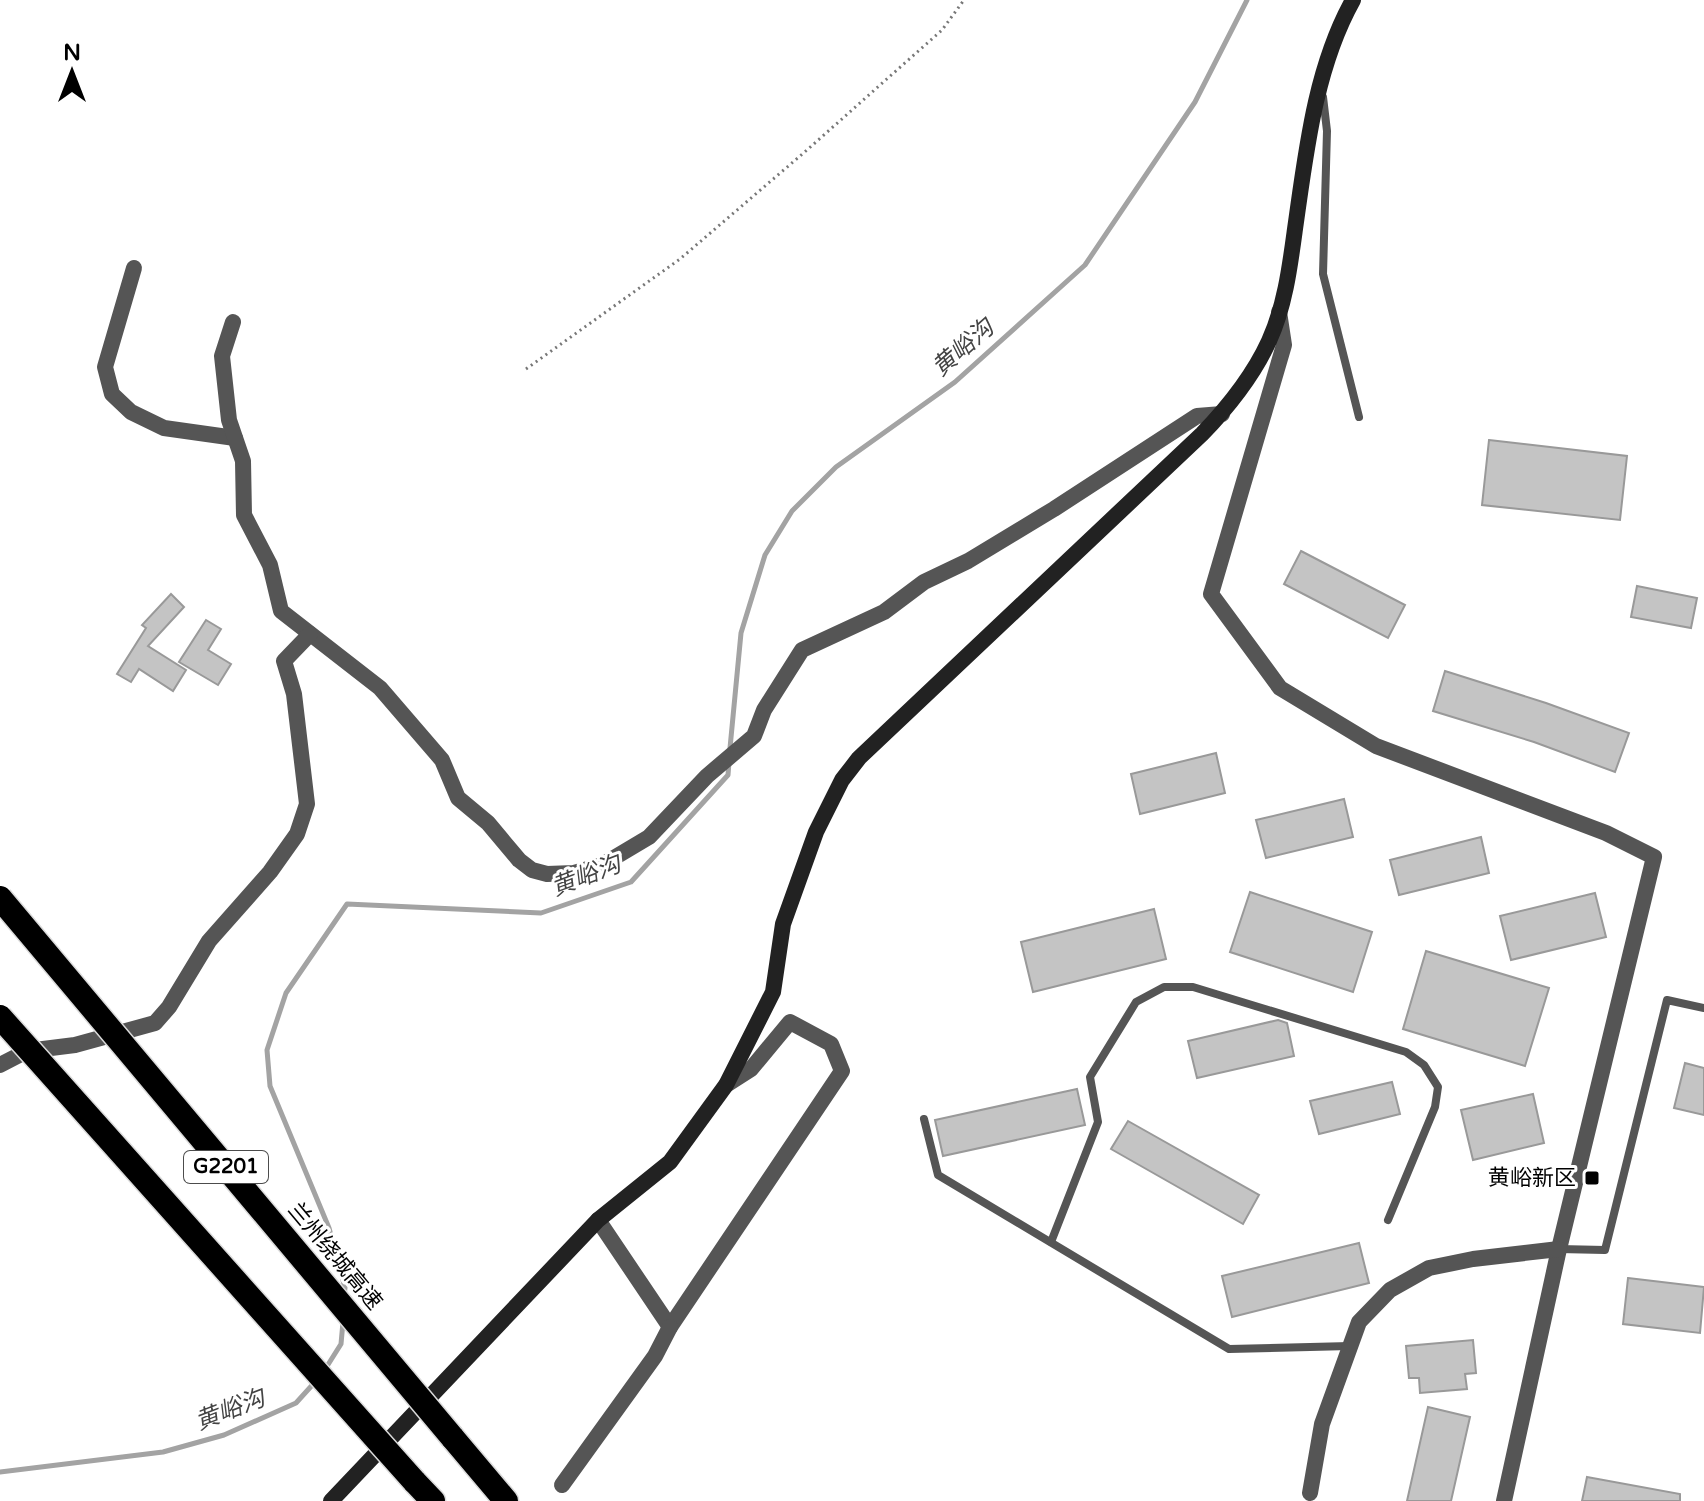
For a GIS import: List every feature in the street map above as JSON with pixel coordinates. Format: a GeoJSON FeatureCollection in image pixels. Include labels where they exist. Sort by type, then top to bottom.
{"type":"FeatureCollection","features":[{"type":"Feature","properties":{"kind":"highway","name":"兰州绕城高速"},"geometry":{"type":"LineString","coordinates":[[0,898],[506,1501]]}},
{"type":"Feature","properties":{"kind":"highway","name":"G2201"},"geometry":{"type":"LineString","coordinates":[[0,1017],[433,1501]]}},
{"type":"Feature","properties":{"kind":"main road"},"geometry":{"type":"LineString","coordinates":[[331,1501],[598,1220],[670,1162],[726,1085],[773,992],[783,924],[816,832],[842,780],[884,733],[1222,414],[1257,364],[1279,312],[1321,84],[1353,0]]}},
{"type":"Feature","properties":{"kind":"street"},"geometry":{"type":"LineString","coordinates":[[134,268],[105,367],[112,394],[131,412],[164,428],[235,438]]}},
{"type":"Feature","properties":{"kind":"street"},"geometry":{"type":"LineString","coordinates":[[1279,312],[1284,345],[1211,594],[1280,688],[1376,746],[1606,833],[1654,857],[1559,1249],[1504,1501]]}},
{"type":"Feature","properties":{"kind":"street"},"geometry":{"type":"LineString","coordinates":[[233,322],[222,356],[229,420],[243,461],[244,515],[270,565],[281,611],[380,688],[442,760],[458,798],[488,823],[519,860],[532,870],[547,874],[574,873],[602,865],[649,837],[707,776],[754,736],[764,710],[802,650],[884,612],[924,582],[968,561],[1054,509],[1197,416],[1222,414]]}},
{"type":"Feature","properties":{"kind":"street"},"geometry":{"type":"LineString","coordinates":[[0,1065],[27,1051],[75,1045],[155,1023],[169,1007],[209,941],[270,872],[297,834],[307,804],[294,694],[284,661],[310,634]]}},
{"type":"Feature","properties":{"kind":"street"},"geometry":{"type":"LineString","coordinates":[[562,1485],[655,1356],[670,1327],[842,1071],[831,1044],[790,1022],[751,1069],[726,1085]]}},
{"type":"Feature","properties":{"kind":"street"},"geometry":{"type":"LineString","coordinates":[[598,1220],[670,1327]]}},
{"type":"Feature","properties":{"kind":"street"},"geometry":{"type":"LineString","coordinates":[[1310,1493],[1322,1424],[1359,1322],[1390,1290],[1429,1268],[1473,1259],[1559,1249]]}},
{"type":"Feature","properties":{"kind":"lane"},"geometry":{"type":"LineString","coordinates":[[1321,84],[1327,131],[1323,274],[1359,417]]}},
{"type":"Feature","properties":{"kind":"lane"},"geometry":{"type":"LineString","coordinates":[[1051,1242],[1098,1122],[1090,1077],[1136,1002],[1164,987],[1193,987],[1406,1052],[1424,1065],[1438,1087],[1435,1107],[1388,1220]]}},
{"type":"Feature","properties":{"kind":"lane"},"geometry":{"type":"LineString","coordinates":[[1559,1249],[1605,1250],[1667,1000],[1704,1008]]}},
{"type":"Feature","properties":{"kind":"lane"},"geometry":{"type":"LineString","coordinates":[[924,1119],[938,1175],[1229,1349],[1350,1346]]}},
{"type":"Feature","properties":{"kind":"path"},"geometry":{"type":"LineString","coordinates":[[526,369],[680,259],[942,30],[964,0]]}},
{"type":"Feature","properties":{"kind":"building"},"geometry":{"type":"Polygon","coordinates":[[[1489,440],[1627,456],[1620,520],[1482,505],[1489,440]]]}},
{"type":"Feature","properties":{"kind":"building"},"geometry":{"type":"Polygon","coordinates":[[[1301,551],[1405,605],[1388,638],[1284,584],[1301,551]]]}},
{"type":"Feature","properties":{"kind":"building"},"geometry":{"type":"Polygon","coordinates":[[[1637,586],[1697,598],[1691,628],[1631,617],[1637,586]]]}},
{"type":"Feature","properties":{"kind":"building"},"geometry":{"type":"Polygon","coordinates":[[[171,594],[184,607],[148,646],[186,670],[173,691],[139,669],[131,682],[117,674],[146,628],[142,625],[171,594]]]}},
{"type":"Feature","properties":{"kind":"building"},"geometry":{"type":"Polygon","coordinates":[[[206,620],[221,629],[208,650],[231,664],[218,685],[179,662],[206,620]]]}},
{"type":"Feature","properties":{"kind":"building"},"geometry":{"type":"Polygon","coordinates":[[[1445,671],[1629,733],[1615,772],[1534,742],[1433,711],[1445,671]]]}},
{"type":"Feature","properties":{"kind":"building"},"geometry":{"type":"Polygon","coordinates":[[[1216,753],[1225,793],[1140,814],[1131,774],[1216,753]]]}},
{"type":"Feature","properties":{"kind":"building"},"geometry":{"type":"Polygon","coordinates":[[[1344,799],[1353,837],[1266,858],[1256,820],[1344,799]]]}},
{"type":"Feature","properties":{"kind":"building"},"geometry":{"type":"Polygon","coordinates":[[[1481,837],[1489,873],[1399,895],[1390,860],[1481,837]]]}},
{"type":"Feature","properties":{"kind":"building"},"geometry":{"type":"Polygon","coordinates":[[[1250,892],[1372,932],[1353,992],[1230,952],[1250,892]]]}},
{"type":"Feature","properties":{"kind":"building"},"geometry":{"type":"Polygon","coordinates":[[[1595,893],[1606,937],[1511,960],[1500,916],[1595,893]]]}},
{"type":"Feature","properties":{"kind":"building"},"geometry":{"type":"Polygon","coordinates":[[[1154,909],[1166,959],[1033,992],[1021,942],[1154,909]]]}},
{"type":"Feature","properties":{"kind":"building"},"geometry":{"type":"Polygon","coordinates":[[[1426,951],[1549,988],[1525,1066],[1403,1029],[1426,951]]]}},
{"type":"Feature","properties":{"kind":"building"},"geometry":{"type":"Polygon","coordinates":[[[1278,1020],[1287,1023],[1294,1056],[1197,1078],[1188,1041],[1278,1020]]]}},
{"type":"Feature","properties":{"kind":"building"},"geometry":{"type":"Polygon","coordinates":[[[1685,1063],[1704,1068],[1704,1115],[1674,1108],[1685,1063]]]}},
{"type":"Feature","properties":{"kind":"building"},"geometry":{"type":"Polygon","coordinates":[[[1392,1082],[1400,1114],[1319,1134],[1310,1101],[1392,1082]]]}},
{"type":"Feature","properties":{"kind":"building"},"geometry":{"type":"Polygon","coordinates":[[[1077,1089],[1085,1125],[943,1156],[935,1120],[1077,1089]]]}},
{"type":"Feature","properties":{"kind":"building"},"geometry":{"type":"Polygon","coordinates":[[[1533,1094],[1544,1143],[1473,1160],[1461,1110],[1533,1094]]]}},
{"type":"Feature","properties":{"kind":"building"},"geometry":{"type":"Polygon","coordinates":[[[1128,1121],[1259,1195],[1243,1224],[1111,1149],[1128,1121]]]}},
{"type":"Feature","properties":{"kind":"building"},"geometry":{"type":"Polygon","coordinates":[[[1359,1243],[1369,1283],[1232,1317],[1222,1276],[1359,1243]]]}},
{"type":"Feature","properties":{"kind":"building"},"geometry":{"type":"Polygon","coordinates":[[[1628,1278],[1704,1287],[1700,1333],[1623,1324],[1628,1278]]]}},
{"type":"Feature","properties":{"kind":"building"},"geometry":{"type":"Polygon","coordinates":[[[1473,1340],[1476,1373],[1465,1374],[1467,1389],[1420,1393],[1419,1378],[1409,1378],[1406,1346],[1473,1340]]]}},
{"type":"Feature","properties":{"kind":"building"},"geometry":{"type":"Polygon","coordinates":[[[1428,1407],[1470,1417],[1451,1501],[1407,1501],[1428,1407]]]}},
{"type":"Feature","properties":{"kind":"building"},"geometry":{"type":"Polygon","coordinates":[[[1587,1477],[1680,1494],[1680,1501],[1582,1501],[1587,1477]]]}},
{"type":"Feature","properties":{"kind":"waterway","name":"黄峪沟"},"geometry":{"type":"LineString","coordinates":[[730,748],[741,633],[765,555],[792,511],[836,467],[955,382],[1085,265],[1195,102],[1247,0]]}},
{"type":"Feature","properties":{"kind":"waterway","name":"黄峪沟"},"geometry":{"type":"LineString","coordinates":[[344,1296],[345,1288],[329,1228],[270,1086],[267,1050],[286,993],[347,904],[541,913],[631,882],[728,775],[729,762]]}},
{"type":"Feature","properties":{"kind":"waterway","name":"黄峪沟"},"geometry":{"type":"LineString","coordinates":[[324,1371],[341,1344],[343,1322]]}},
{"type":"Feature","properties":{"kind":"waterway","name":"黄峪沟"},"geometry":{"type":"LineString","coordinates":[[0,1472],[163,1452],[224,1435],[296,1403],[315,1382]]}},
{"type":"Feature","properties":{"kind":"place","name":"黄峪新区"},"geometry":{"type":"Point","coordinates":[1592,1178]}}]}
